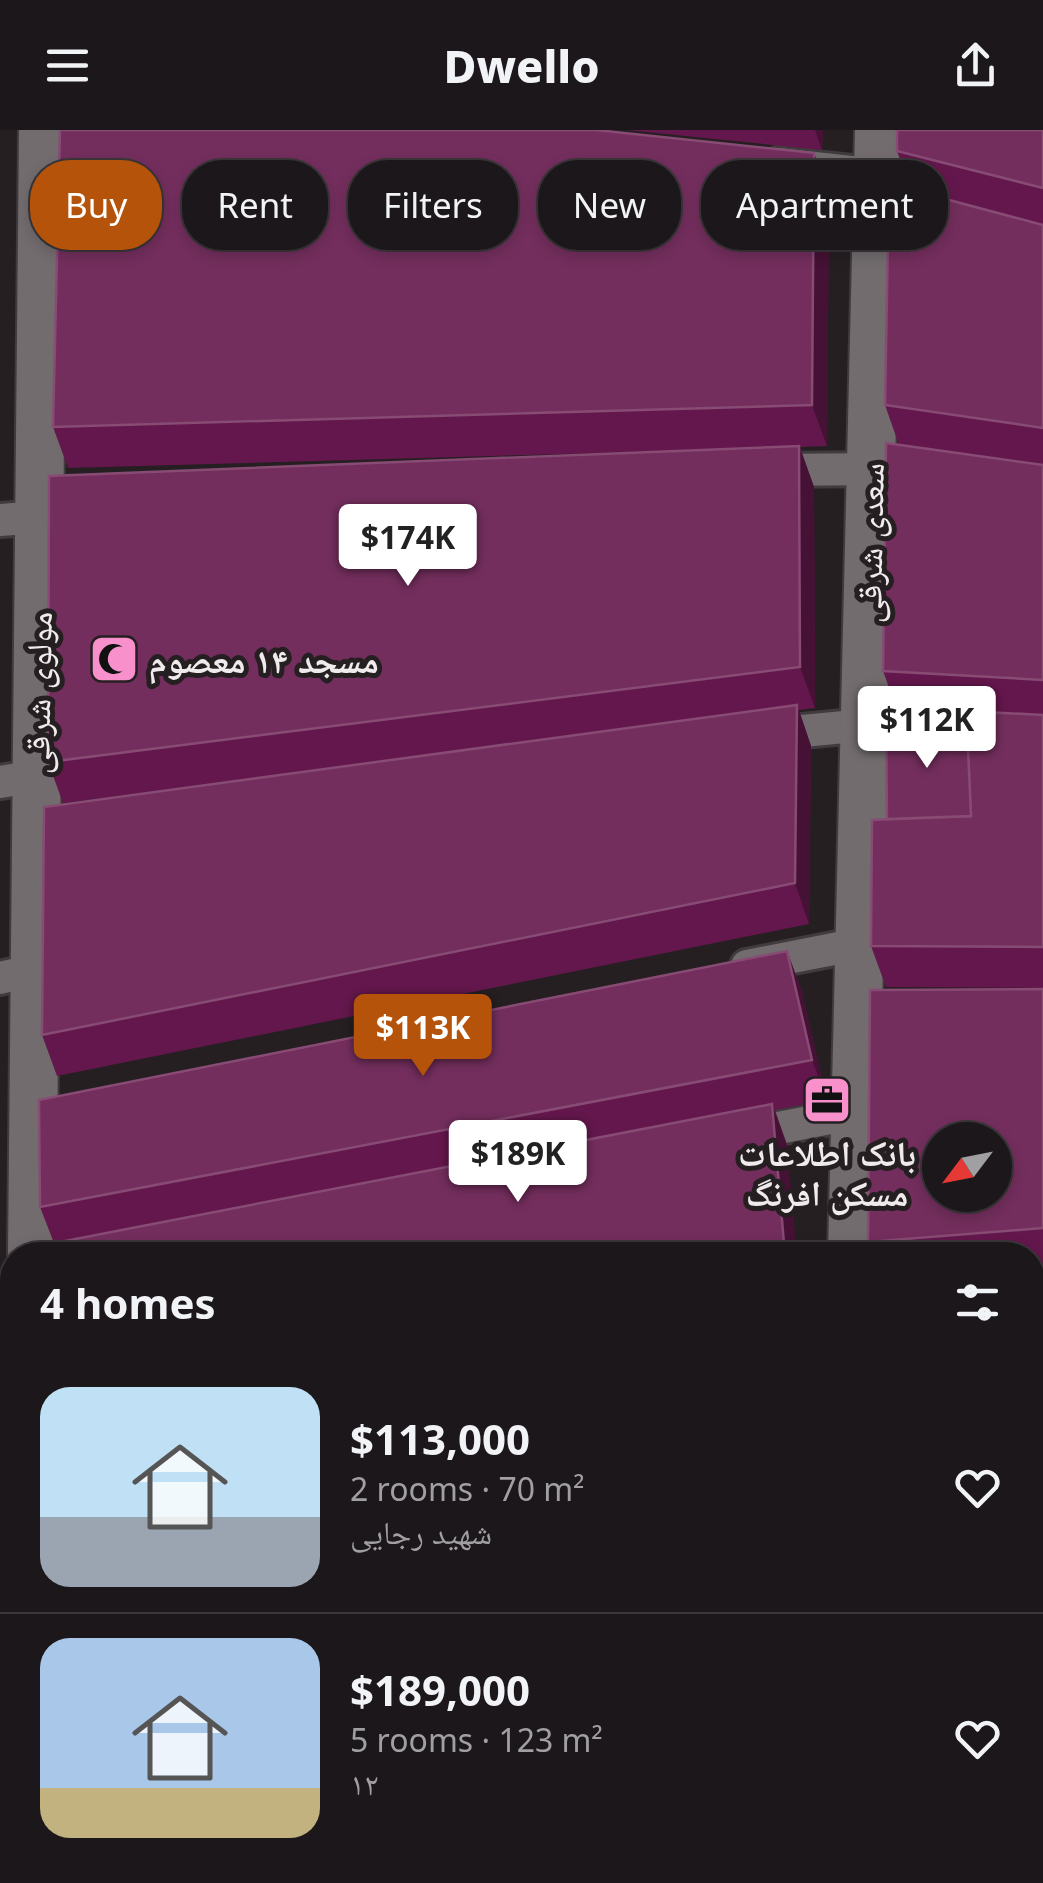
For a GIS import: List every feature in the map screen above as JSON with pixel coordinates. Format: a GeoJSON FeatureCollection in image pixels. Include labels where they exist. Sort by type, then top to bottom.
{"type":"FeatureCollection","features":[{"type":"Feature","properties":{"kind":"main road","name":"مولوی شرقی"},"geometry":{"type":"LineString","coordinates":[[29,1242],[15,1185],[50,1104],[18,974],[37,799],[43,130]]}},
{"type":"Feature","properties":{"kind":"main road","name":"سعدی شرقی"},"geometry":{"type":"LineString","coordinates":[[852,1242],[856,1113],[876,1009],[859,944],[871,466],[883,250]]}},
{"type":"Feature","properties":{"kind":"street"},"geometry":{"type":"LineString","coordinates":[[734,471],[871,466],[928,474]]}},
{"type":"Feature","properties":{"kind":"street"},"geometry":{"type":"LineString","coordinates":[[726,738],[865,722],[924,726]]}},
{"type":"Feature","properties":{"kind":"street"},"geometry":{"type":"LineString","coordinates":[[724,970],[859,944]]}},
{"type":"Feature","properties":{"kind":"street"},"geometry":{"type":"LineString","coordinates":[[699,1143],[856,1113]]}},
{"type":"Feature","properties":{"kind":"building"},"geometry":{"type":"Polygon","coordinates":[[[60,130],[596,130],[814,153],[814,160],[701,160],[701,250],[813,250],[812,405],[53,427],[57,250],[162,250],[162,160],[59,160],[60,130]]]}},
{"type":"Feature","properties":{"kind":"building"},"geometry":{"type":"Polygon","coordinates":[[[897,130],[1043,130],[1043,188],[948,164],[948,160],[897,151],[897,130]]]}},
{"type":"Feature","properties":{"kind":"building"},"geometry":{"type":"Polygon","coordinates":[[[948,200],[1043,225],[1043,428],[885,405],[888,250],[948,250],[948,200]]]}},
{"type":"Feature","properties":{"kind":"building"},"geometry":{"type":"Polygon","coordinates":[[[886,443],[1043,465],[1043,680],[883,671],[886,443]]]}},
{"type":"Feature","properties":{"kind":"building"},"geometry":{"type":"Polygon","coordinates":[[[799,446],[800,667],[48,762],[49,476],[799,446]]]}},
{"type":"Feature","properties":{"kind":"building"},"geometry":{"type":"Polygon","coordinates":[[[797,705],[795,883],[42,1035],[44,807],[797,705]]]}},
{"type":"Feature","properties":{"kind":"building"},"geometry":{"type":"Polygon","coordinates":[[[966,711],[1043,715],[1043,947],[871,946],[872,820],[971,816],[966,711]]]}},
{"type":"Feature","properties":{"kind":"building"},"geometry":{"type":"Polygon","coordinates":[[[886,720],[967,727],[971,816],[887,819],[886,720]]]}},
{"type":"Feature","properties":{"kind":"building"},"geometry":{"type":"Polygon","coordinates":[[[787,951],[812,1060],[40,1207],[39,1100],[787,951]]]}},
{"type":"Feature","properties":{"kind":"building"},"geometry":{"type":"Polygon","coordinates":[[[1043,989],[1043,1228],[868,1242],[870,990],[1043,989]]]}},
{"type":"Feature","properties":{"kind":"building"},"geometry":{"type":"Polygon","coordinates":[[[772,1104],[784,1242],[60,1242],[772,1104]]]}},
{"type":"Feature","properties":{"kind":"place","name":"مسجد ۱۴ معصوم"},"geometry":{"type":"Point","coordinates":[114,659]}},
{"type":"Feature","properties":{"kind":"place","name":"بانک اطلاعات مسکن افرنگ"},"geometry":{"type":"Point","coordinates":[827,1100]}}]}
